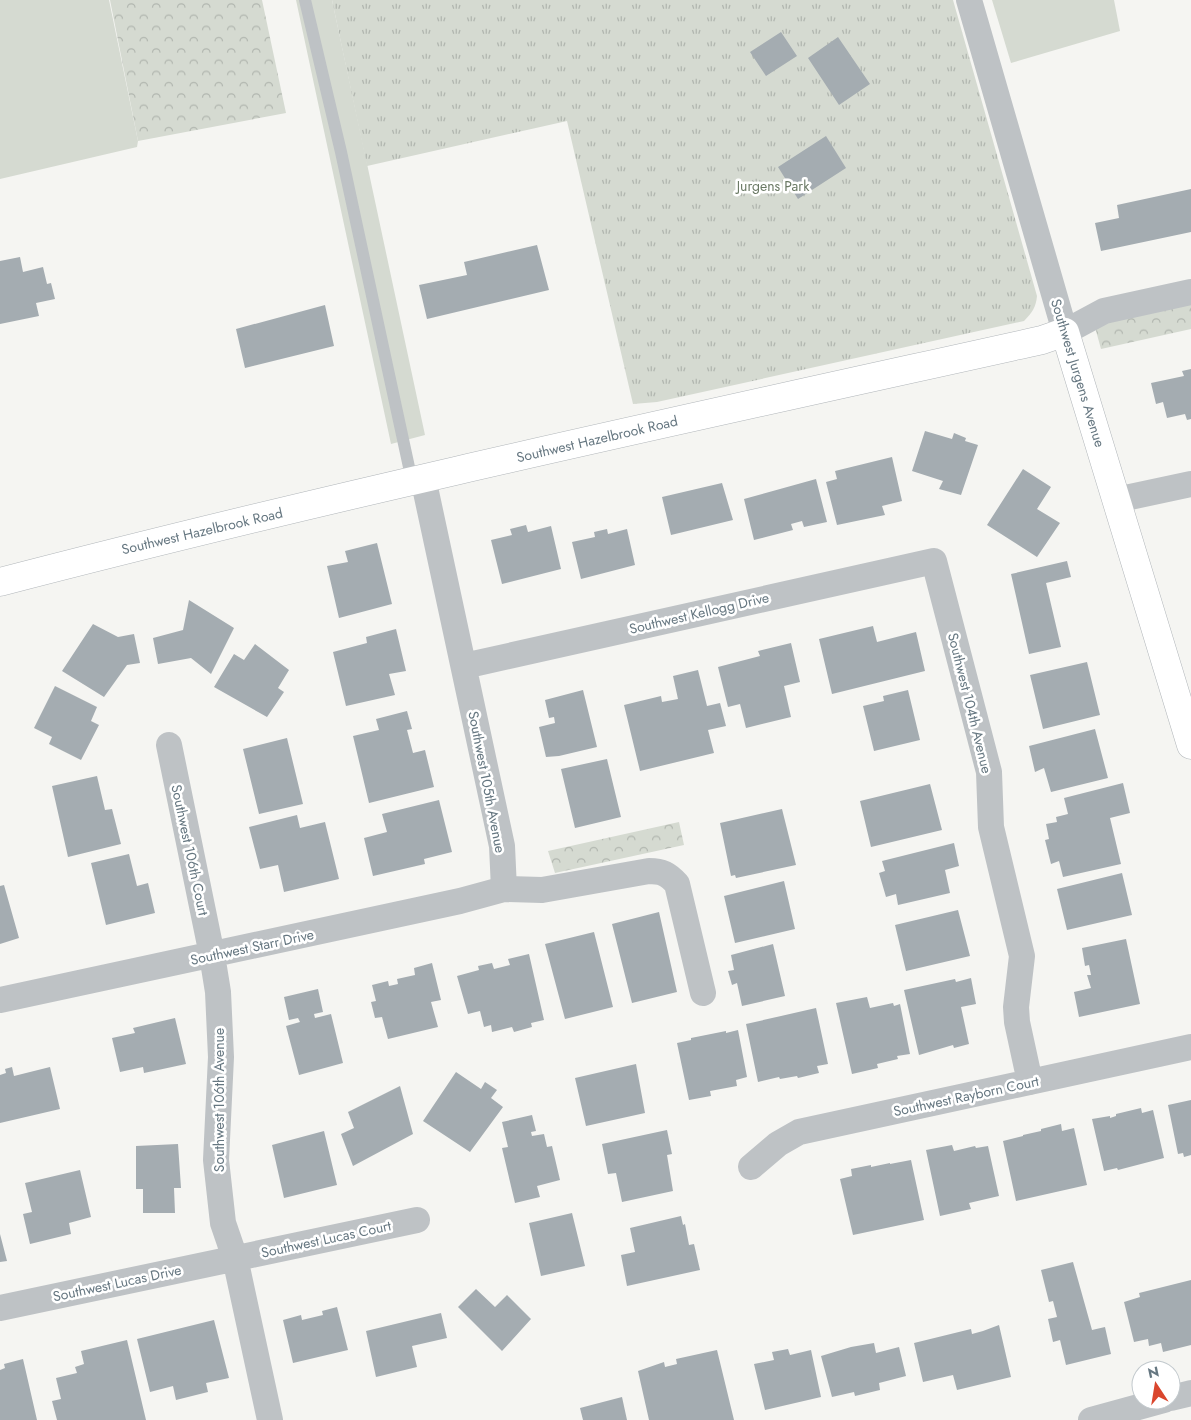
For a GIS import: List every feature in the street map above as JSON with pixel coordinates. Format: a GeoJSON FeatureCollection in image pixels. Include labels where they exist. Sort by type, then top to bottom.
{"type":"FeatureCollection","features":[{"type":"Feature","properties":{"kind":"street","name":"Southwest Jurgens Avenue"},"geometry":{"type":"LineString","coordinates":[[969,0],[1065,332],[1191,745]]}},
{"type":"Feature","properties":{"kind":"street","name":"Southwest Hazelbrook Road"},"geometry":{"type":"LineString","coordinates":[[0,582],[122,550],[417,480],[1042,340],[1065,332],[1104,311],[1191,292]]}},
{"type":"Feature","properties":{"kind":"street","name":"Southwest 105th Avenue"},"geometry":{"type":"LineString","coordinates":[[417,480],[464,666],[502,846],[504,889]]}},
{"type":"Feature","properties":{"kind":"street"},"geometry":{"type":"LineString","coordinates":[[1116,500],[1191,484]]}},
{"type":"Feature","properties":{"kind":"street","name":"Southwest Kellogg Drive"},"geometry":{"type":"LineString","coordinates":[[464,666],[934,561]]}},
{"type":"Feature","properties":{"kind":"street","name":"Southwest 104th Avenue"},"geometry":{"type":"LineString","coordinates":[[934,561],[989,772],[991,828],[1022,956],[1016,1022],[1030,1082]]}},
{"type":"Feature","properties":{"kind":"street","name":"Southwest 106th Court"},"geometry":{"type":"LineString","coordinates":[[169,745],[212,955]]}},
{"type":"Feature","properties":{"kind":"street"},"geometry":{"type":"LineString","coordinates":[[504,889],[542,890],[649,871],[669,874],[676,884],[703,993]]}},
{"type":"Feature","properties":{"kind":"street","name":"Southwest Starr Drive"},"geometry":{"type":"LineString","coordinates":[[0,1000],[460,901],[504,889]]}},
{"type":"Feature","properties":{"kind":"street","name":"Southwest 106th Avenue"},"geometry":{"type":"LineString","coordinates":[[212,955],[218,992],[221,1057],[216,1160],[223,1222],[235,1258],[270,1420]]}},
{"type":"Feature","properties":{"kind":"street","name":"Southwest Rayborn Court"},"geometry":{"type":"LineString","coordinates":[[751,1167],[778,1144],[799,1132],[1191,1047]]}},
{"type":"Feature","properties":{"kind":"street","name":"Southwest Lucas Court"},"geometry":{"type":"LineString","coordinates":[[235,1258],[417,1220]]}},
{"type":"Feature","properties":{"kind":"street","name":"Southwest Lucas Drive"},"geometry":{"type":"LineString","coordinates":[[0,1308],[235,1258]]}},
{"type":"Feature","properties":{"kind":"street"},"geometry":{"type":"LineString","coordinates":[[1091,1420],[1131,1409]]}},
{"type":"Feature","properties":{"kind":"lane"},"geometry":{"type":"LineString","coordinates":[[306,0],[417,480]]}},
{"type":"Feature","properties":{"kind":"green space"},"geometry":{"type":"Polygon","coordinates":[[[0,0],[109,0],[138,141],[137,147],[0,179],[0,0]]]}},
{"type":"Feature","properties":{"kind":"green space"},"geometry":{"type":"Polygon","coordinates":[[[110,0],[262,0],[286,113],[138,141],[110,0]]]}},
{"type":"Feature","properties":{"kind":"green space"},"geometry":{"type":"Polygon","coordinates":[[[296,0],[332,0],[425,435],[391,444],[296,0]]]}},
{"type":"Feature","properties":{"kind":"green space","name":"Jurgens Park"},"geometry":{"type":"Polygon","coordinates":[[[332,0],[953,0],[1037,296],[1035,307],[1024,321],[657,402],[633,404],[567,121],[367,166],[332,0]]]}},
{"type":"Feature","properties":{"kind":"green space"},"geometry":{"type":"Polygon","coordinates":[[[992,0],[1114,0],[1120,31],[1011,63],[992,0]]]}},
{"type":"Feature","properties":{"kind":"green space"},"geometry":{"type":"Polygon","coordinates":[[[1191,299],[1191,329],[1101,349],[1093,320],[1191,299]]]}},
{"type":"Feature","properties":{"kind":"green space"},"geometry":{"type":"Polygon","coordinates":[[[679,822],[684,845],[555,873],[548,851],[679,822]]]}},
{"type":"Feature","properties":{"kind":"building"},"geometry":{"type":"Polygon","coordinates":[[[781,32],[797,56],[766,76],[750,52],[781,32]]]}},
{"type":"Feature","properties":{"kind":"building"},"geometry":{"type":"Polygon","coordinates":[[[838,37],[870,84],[839,105],[808,58],[838,37]]]}},
{"type":"Feature","properties":{"kind":"building"},"geometry":{"type":"Polygon","coordinates":[[[826,136],[846,168],[798,199],[778,167],[826,136]]]}},
{"type":"Feature","properties":{"kind":"building"},"geometry":{"type":"Polygon","coordinates":[[[1191,189],[1191,232],[1101,251],[1095,223],[1119,218],[1117,205],[1191,189]]]}},
{"type":"Feature","properties":{"kind":"building"},"geometry":{"type":"Polygon","coordinates":[[[537,245],[549,290],[427,319],[419,285],[467,275],[464,262],[537,245]]]}},
{"type":"Feature","properties":{"kind":"building"},"geometry":{"type":"Polygon","coordinates":[[[20,257],[23,272],[43,267],[47,284],[51,283],[55,299],[36,303],[39,316],[0,324],[0,261],[20,257]]]}},
{"type":"Feature","properties":{"kind":"building"},"geometry":{"type":"Polygon","coordinates":[[[325,305],[334,346],[245,368],[236,329],[325,305]]]}},
{"type":"Feature","properties":{"kind":"building"},"geometry":{"type":"Polygon","coordinates":[[[1191,369],[1191,419],[1187,420],[1185,414],[1167,418],[1163,402],[1156,404],[1151,383],[1184,376],[1182,371],[1191,369]]]}},
{"type":"Feature","properties":{"kind":"building"},"geometry":{"type":"Polygon","coordinates":[[[925,431],[952,439],[954,433],[966,438],[965,441],[978,445],[961,495],[939,489],[943,481],[912,471],[925,431]]]}},
{"type":"Feature","properties":{"kind":"building"},"geometry":{"type":"Polygon","coordinates":[[[892,457],[902,501],[882,506],[885,515],[837,525],[826,482],[837,479],[835,471],[892,457]]]}},
{"type":"Feature","properties":{"kind":"building"},"geometry":{"type":"Polygon","coordinates":[[[1023,469],[1051,487],[1037,509],[1060,523],[1037,557],[987,525],[1023,469]]]}},
{"type":"Feature","properties":{"kind":"building"},"geometry":{"type":"Polygon","coordinates":[[[816,479],[827,522],[804,527],[802,521],[791,524],[793,530],[754,540],[744,499],[816,479]]]}},
{"type":"Feature","properties":{"kind":"building"},"geometry":{"type":"Polygon","coordinates":[[[722,483],[733,520],[671,535],[662,497],[722,483]]]}},
{"type":"Feature","properties":{"kind":"building"},"geometry":{"type":"Polygon","coordinates":[[[526,525],[528,532],[551,526],[561,569],[502,584],[491,540],[512,535],[510,529],[526,525]]]}},
{"type":"Feature","properties":{"kind":"building"},"geometry":{"type":"Polygon","coordinates":[[[607,529],[608,534],[627,529],[635,565],[581,579],[572,542],[595,537],[594,532],[607,529]]]}},
{"type":"Feature","properties":{"kind":"building"},"geometry":{"type":"Polygon","coordinates":[[[377,543],[392,604],[339,618],[327,566],[348,562],[345,551],[377,543]]]}},
{"type":"Feature","properties":{"kind":"building"},"geometry":{"type":"Polygon","coordinates":[[[1067,561],[1071,577],[1046,583],[1061,647],[1029,654],[1011,574],[1067,561]]]}},
{"type":"Feature","properties":{"kind":"building"},"geometry":{"type":"Polygon","coordinates":[[[189,600],[234,628],[211,674],[191,658],[158,664],[153,638],[183,630],[189,600]]]}},
{"type":"Feature","properties":{"kind":"building"},"geometry":{"type":"Polygon","coordinates":[[[93,624],[118,637],[134,634],[140,663],[127,665],[104,697],[62,671],[93,624]]]}},
{"type":"Feature","properties":{"kind":"building"},"geometry":{"type":"Polygon","coordinates":[[[873,626],[877,642],[916,632],[925,671],[832,694],[819,639],[873,626]]]}},
{"type":"Feature","properties":{"kind":"building"},"geometry":{"type":"Polygon","coordinates":[[[396,629],[406,671],[389,674],[395,695],[346,706],[333,652],[367,643],[366,637],[396,629]]]}},
{"type":"Feature","properties":{"kind":"building"},"geometry":{"type":"Polygon","coordinates":[[[791,643],[800,682],[784,686],[791,717],[746,728],[740,704],[728,707],[718,667],[760,656],[758,651],[791,643]]]}},
{"type":"Feature","properties":{"kind":"building"},"geometry":{"type":"Polygon","coordinates":[[[255,644],[289,670],[278,688],[284,692],[267,717],[214,687],[234,654],[244,660],[255,644]]]}},
{"type":"Feature","properties":{"kind":"building"},"geometry":{"type":"Polygon","coordinates":[[[1087,662],[1100,715],[1043,729],[1030,675],[1087,662]]]}},
{"type":"Feature","properties":{"kind":"building"},"geometry":{"type":"Polygon","coordinates":[[[698,670],[707,706],[720,703],[726,726],[708,730],[714,753],[640,771],[624,705],[661,696],[662,702],[678,699],[673,676],[698,670]]]}},
{"type":"Feature","properties":{"kind":"building"},"geometry":{"type":"Polygon","coordinates":[[[55,686],[97,707],[91,721],[99,725],[81,760],[49,744],[52,737],[34,728],[55,686]]]}},
{"type":"Feature","properties":{"kind":"building"},"geometry":{"type":"Polygon","coordinates":[[[583,690],[597,747],[559,756],[546,757],[539,727],[555,723],[554,717],[549,718],[545,700],[583,690]]]}},
{"type":"Feature","properties":{"kind":"building"},"geometry":{"type":"Polygon","coordinates":[[[908,690],[920,740],[874,751],[863,706],[884,701],[883,696],[908,690]]]}},
{"type":"Feature","properties":{"kind":"building"},"geometry":{"type":"Polygon","coordinates":[[[407,711],[412,729],[407,730],[413,753],[425,750],[434,787],[369,803],[353,736],[379,730],[376,719],[407,711]]]}},
{"type":"Feature","properties":{"kind":"building"},"geometry":{"type":"Polygon","coordinates":[[[1095,729],[1108,778],[1051,792],[1044,768],[1035,772],[1029,746],[1095,729]]]}},
{"type":"Feature","properties":{"kind":"building"},"geometry":{"type":"Polygon","coordinates":[[[287,738],[303,804],[259,814],[243,749],[287,738]]]}},
{"type":"Feature","properties":{"kind":"building"},"geometry":{"type":"Polygon","coordinates":[[[607,759],[621,817],[575,828],[561,769],[607,759]]]}},
{"type":"Feature","properties":{"kind":"building"},"geometry":{"type":"Polygon","coordinates":[[[97,776],[105,810],[112,809],[121,844],[68,857],[52,786],[97,776]]]}},
{"type":"Feature","properties":{"kind":"building"},"geometry":{"type":"Polygon","coordinates":[[[1123,783],[1130,813],[1110,818],[1121,864],[1063,877],[1059,861],[1051,864],[1045,840],[1049,839],[1046,824],[1057,822],[1056,817],[1068,814],[1064,798],[1123,783]]]}},
{"type":"Feature","properties":{"kind":"building"},"geometry":{"type":"Polygon","coordinates":[[[930,784],[942,830],[871,847],[860,801],[930,784]]]}},
{"type":"Feature","properties":{"kind":"building"},"geometry":{"type":"Polygon","coordinates":[[[439,800],[452,852],[424,859],[425,864],[373,876],[364,838],[387,832],[382,814],[439,800]]]}},
{"type":"Feature","properties":{"kind":"building"},"geometry":{"type":"Polygon","coordinates":[[[782,809],[796,865],[736,878],[735,875],[731,876],[720,823],[782,809]]]}},
{"type":"Feature","properties":{"kind":"building"},"geometry":{"type":"Polygon","coordinates":[[[297,815],[300,828],[325,822],[339,879],[284,892],[278,865],[260,869],[249,827],[297,815]]]}},
{"type":"Feature","properties":{"kind":"building"},"geometry":{"type":"Polygon","coordinates":[[[954,843],[959,866],[945,870],[950,893],[898,905],[896,894],[886,897],[879,873],[885,871],[882,861],[954,843]]]}},
{"type":"Feature","properties":{"kind":"building"},"geometry":{"type":"Polygon","coordinates":[[[129,854],[137,886],[148,883],[155,913],[106,925],[91,863],[129,854]]]}},
{"type":"Feature","properties":{"kind":"building"},"geometry":{"type":"Polygon","coordinates":[[[1122,873],[1132,915],[1067,930],[1057,889],[1122,873]]]}},
{"type":"Feature","properties":{"kind":"building"},"geometry":{"type":"Polygon","coordinates":[[[784,881],[795,929],[735,943],[724,896],[784,881]]]}},
{"type":"Feature","properties":{"kind":"building"},"geometry":{"type":"Polygon","coordinates":[[[4,885],[19,938],[0,944],[0,886],[4,885]]]}},
{"type":"Feature","properties":{"kind":"building"},"geometry":{"type":"Polygon","coordinates":[[[958,910],[970,956],[906,971],[895,925],[958,910]]]}},
{"type":"Feature","properties":{"kind":"building"},"geometry":{"type":"Polygon","coordinates":[[[659,912],[677,992],[632,1003],[612,924],[659,912]]]}},
{"type":"Feature","properties":{"kind":"building"},"geometry":{"type":"Polygon","coordinates":[[[594,932],[613,1007],[565,1019],[545,944],[594,932]]]}},
{"type":"Feature","properties":{"kind":"building"},"geometry":{"type":"Polygon","coordinates":[[[1126,939],[1140,1004],[1079,1017],[1074,992],[1091,988],[1087,975],[1091,975],[1089,965],[1085,966],[1082,948],[1126,939]]]}},
{"type":"Feature","properties":{"kind":"building"},"geometry":{"type":"Polygon","coordinates":[[[773,944],[785,996],[742,1006],[737,983],[732,985],[728,971],[734,970],[731,955],[773,944]]]}},
{"type":"Feature","properties":{"kind":"building"},"geometry":{"type":"Polygon","coordinates":[[[529,954],[544,1020],[531,1023],[532,1027],[514,1032],[512,1027],[492,1032],[491,1025],[484,1027],[480,1011],[468,1014],[457,976],[479,970],[478,966],[492,963],[494,969],[510,965],[508,959],[529,954]]]}},
{"type":"Feature","properties":{"kind":"building"},"geometry":{"type":"Polygon","coordinates":[[[432,963],[441,1000],[431,1002],[438,1027],[388,1039],[382,1017],[375,1018],[371,1002],[376,1001],[372,985],[388,981],[389,986],[398,984],[397,979],[415,975],[414,968],[432,963]]]}},
{"type":"Feature","properties":{"kind":"building"},"geometry":{"type":"Polygon","coordinates":[[[971,978],[976,1004],[961,1007],[969,1044],[954,1048],[953,1045],[919,1055],[904,990],[955,979],[956,982],[971,978]]]}},
{"type":"Feature","properties":{"kind":"building"},"geometry":{"type":"Polygon","coordinates":[[[318,989],[323,1012],[314,1014],[315,1018],[331,1014],[343,1063],[299,1075],[286,1026],[300,1022],[298,1018],[289,1020],[284,997],[318,989]]]}},
{"type":"Feature","properties":{"kind":"building"},"geometry":{"type":"Polygon","coordinates":[[[867,997],[870,1008],[893,1003],[894,1006],[900,1004],[910,1054],[897,1056],[898,1059],[877,1064],[878,1068],[852,1074],[836,1003],[867,997]]]}},
{"type":"Feature","properties":{"kind":"building"},"geometry":{"type":"Polygon","coordinates":[[[816,1008],[828,1064],[817,1066],[819,1073],[798,1078],[797,1076],[780,1079],[779,1077],[758,1082],[746,1024],[816,1008]]]}},
{"type":"Feature","properties":{"kind":"building"},"geometry":{"type":"Polygon","coordinates":[[[175,1018],[186,1064],[144,1073],[143,1067],[120,1072],[112,1038],[135,1033],[133,1028],[175,1018]]]}},
{"type":"Feature","properties":{"kind":"building"},"geometry":{"type":"Polygon","coordinates":[[[738,1030],[747,1077],[736,1080],[737,1086],[710,1091],[711,1096],[689,1100],[677,1043],[691,1040],[691,1038],[738,1030]]]}},
{"type":"Feature","properties":{"kind":"building"},"geometry":{"type":"Polygon","coordinates":[[[636,1064],[645,1113],[586,1126],[575,1078],[636,1064]]]}},
{"type":"Feature","properties":{"kind":"building"},"geometry":{"type":"Polygon","coordinates":[[[12,1067],[14,1076],[50,1067],[60,1109],[0,1123],[0,1075],[6,1073],[5,1069],[12,1067]]]}},
{"type":"Feature","properties":{"kind":"building"},"geometry":{"type":"Polygon","coordinates":[[[456,1072],[481,1089],[485,1082],[497,1090],[491,1098],[503,1107],[470,1152],[423,1121],[456,1072]]]}},
{"type":"Feature","properties":{"kind":"building"},"geometry":{"type":"Polygon","coordinates":[[[400,1086],[413,1134],[353,1166],[341,1134],[354,1128],[348,1112],[400,1086]]]}},
{"type":"Feature","properties":{"kind":"building"},"geometry":{"type":"Polygon","coordinates":[[[1191,1100],[1191,1155],[1184,1157],[1183,1153],[1178,1154],[1168,1105],[1191,1100]]]}},
{"type":"Feature","properties":{"kind":"building"},"geometry":{"type":"Polygon","coordinates":[[[1141,1108],[1142,1113],[1153,1110],[1164,1158],[1118,1170],[1117,1168],[1104,1171],[1092,1119],[1110,1116],[1110,1118],[1116,1116],[1116,1114],[1141,1108]]]}},
{"type":"Feature","properties":{"kind":"building"},"geometry":{"type":"Polygon","coordinates":[[[532,1115],[536,1131],[531,1132],[532,1136],[544,1134],[547,1147],[552,1146],[560,1180],[537,1186],[540,1197],[515,1203],[502,1148],[508,1147],[502,1122],[532,1115]]]}},
{"type":"Feature","properties":{"kind":"building"},"geometry":{"type":"Polygon","coordinates":[[[1061,1124],[1062,1131],[1074,1128],[1087,1185],[1016,1201],[1003,1141],[1061,1124]]]}},
{"type":"Feature","properties":{"kind":"building"},"geometry":{"type":"Polygon","coordinates":[[[667,1130],[672,1154],[667,1155],[673,1191],[622,1202],[616,1173],[608,1174],[602,1144],[667,1130]]]}},
{"type":"Feature","properties":{"kind":"building"},"geometry":{"type":"Polygon","coordinates":[[[324,1131],[337,1185],[284,1198],[272,1145],[324,1131]]]}},
{"type":"Feature","properties":{"kind":"building"},"geometry":{"type":"Polygon","coordinates":[[[178,1144],[181,1188],[174,1188],[175,1213],[143,1213],[143,1189],[136,1189],[136,1146],[178,1144]]]}},
{"type":"Feature","properties":{"kind":"building"},"geometry":{"type":"Polygon","coordinates":[[[952,1145],[954,1151],[975,1146],[976,1148],[988,1146],[999,1196],[969,1203],[971,1209],[940,1216],[926,1150],[952,1145]]]}},
{"type":"Feature","properties":{"kind":"building"},"geometry":{"type":"Polygon","coordinates":[[[911,1160],[924,1220],[853,1235],[840,1179],[852,1176],[851,1169],[911,1160]]]}},
{"type":"Feature","properties":{"kind":"building"},"geometry":{"type":"Polygon","coordinates":[[[80,1170],[91,1217],[69,1223],[71,1234],[30,1244],[23,1214],[32,1212],[25,1183],[80,1170]]]}},
{"type":"Feature","properties":{"kind":"building"},"geometry":{"type":"Polygon","coordinates":[[[572,1213],[585,1266],[541,1276],[529,1223],[572,1213]]]}},
{"type":"Feature","properties":{"kind":"building"},"geometry":{"type":"Polygon","coordinates":[[[681,1216],[683,1225],[685,1224],[689,1245],[694,1244],[700,1270],[627,1286],[621,1255],[635,1252],[630,1228],[681,1216]]]}},
{"type":"Feature","properties":{"kind":"building"},"geometry":{"type":"Polygon","coordinates":[[[0,1234],[7,1261],[0,1262],[0,1234]]]}},
{"type":"Feature","properties":{"kind":"building"},"geometry":{"type":"Polygon","coordinates":[[[1073,1262],[1092,1330],[1105,1327],[1111,1354],[1066,1365],[1060,1340],[1053,1342],[1048,1319],[1057,1317],[1053,1301],[1049,1302],[1041,1270],[1073,1262]]]}},
{"type":"Feature","properties":{"kind":"building"},"geometry":{"type":"Polygon","coordinates":[[[1191,1280],[1191,1345],[1163,1352],[1161,1343],[1149,1346],[1148,1339],[1134,1342],[1124,1302],[1140,1297],[1139,1293],[1191,1280]]]}},
{"type":"Feature","properties":{"kind":"building"},"geometry":{"type":"Polygon","coordinates":[[[476,1289],[495,1307],[507,1295],[531,1319],[502,1351],[458,1307],[476,1289]]]}},
{"type":"Feature","properties":{"kind":"building"},"geometry":{"type":"Polygon","coordinates":[[[337,1307],[348,1350],[293,1363],[283,1320],[301,1315],[302,1320],[323,1315],[322,1311],[337,1307]]]}},
{"type":"Feature","properties":{"kind":"building"},"geometry":{"type":"Polygon","coordinates":[[[441,1313],[447,1338],[412,1346],[417,1367],[376,1377],[366,1331],[441,1313]]]}},
{"type":"Feature","properties":{"kind":"building"},"geometry":{"type":"Polygon","coordinates":[[[214,1320],[229,1378],[206,1383],[208,1392],[176,1400],[173,1386],[150,1392],[137,1339],[214,1320]]]}},
{"type":"Feature","properties":{"kind":"building"},"geometry":{"type":"Polygon","coordinates":[[[999,1325],[1011,1377],[957,1390],[953,1375],[923,1382],[914,1343],[971,1329],[972,1334],[999,1325]]]}},
{"type":"Feature","properties":{"kind":"building"},"geometry":{"type":"Polygon","coordinates":[[[127,1340],[146,1420],[57,1420],[52,1401],[61,1399],[56,1378],[77,1373],[75,1367],[84,1364],[81,1351],[127,1340]]]}},
{"type":"Feature","properties":{"kind":"building"},"geometry":{"type":"Polygon","coordinates":[[[874,1343],[876,1353],[899,1347],[906,1376],[879,1383],[880,1390],[855,1396],[854,1392],[832,1397],[821,1356],[851,1347],[874,1343]]]}},
{"type":"Feature","properties":{"kind":"building"},"geometry":{"type":"Polygon","coordinates":[[[788,1349],[790,1355],[811,1350],[821,1397],[765,1410],[754,1364],[774,1360],[772,1352],[788,1349]]]}},
{"type":"Feature","properties":{"kind":"building"},"geometry":{"type":"Polygon","coordinates":[[[717,1350],[734,1420],[649,1420],[638,1371],[664,1362],[665,1367],[677,1364],[676,1359],[717,1350]]]}},
{"type":"Feature","properties":{"kind":"building"},"geometry":{"type":"Polygon","coordinates":[[[23,1359],[37,1420],[0,1420],[0,1370],[5,1368],[4,1364],[23,1359]]]}},
{"type":"Feature","properties":{"kind":"building"},"geometry":{"type":"Polygon","coordinates":[[[622,1397],[627,1420],[583,1420],[580,1408],[622,1397]]]}}]}
